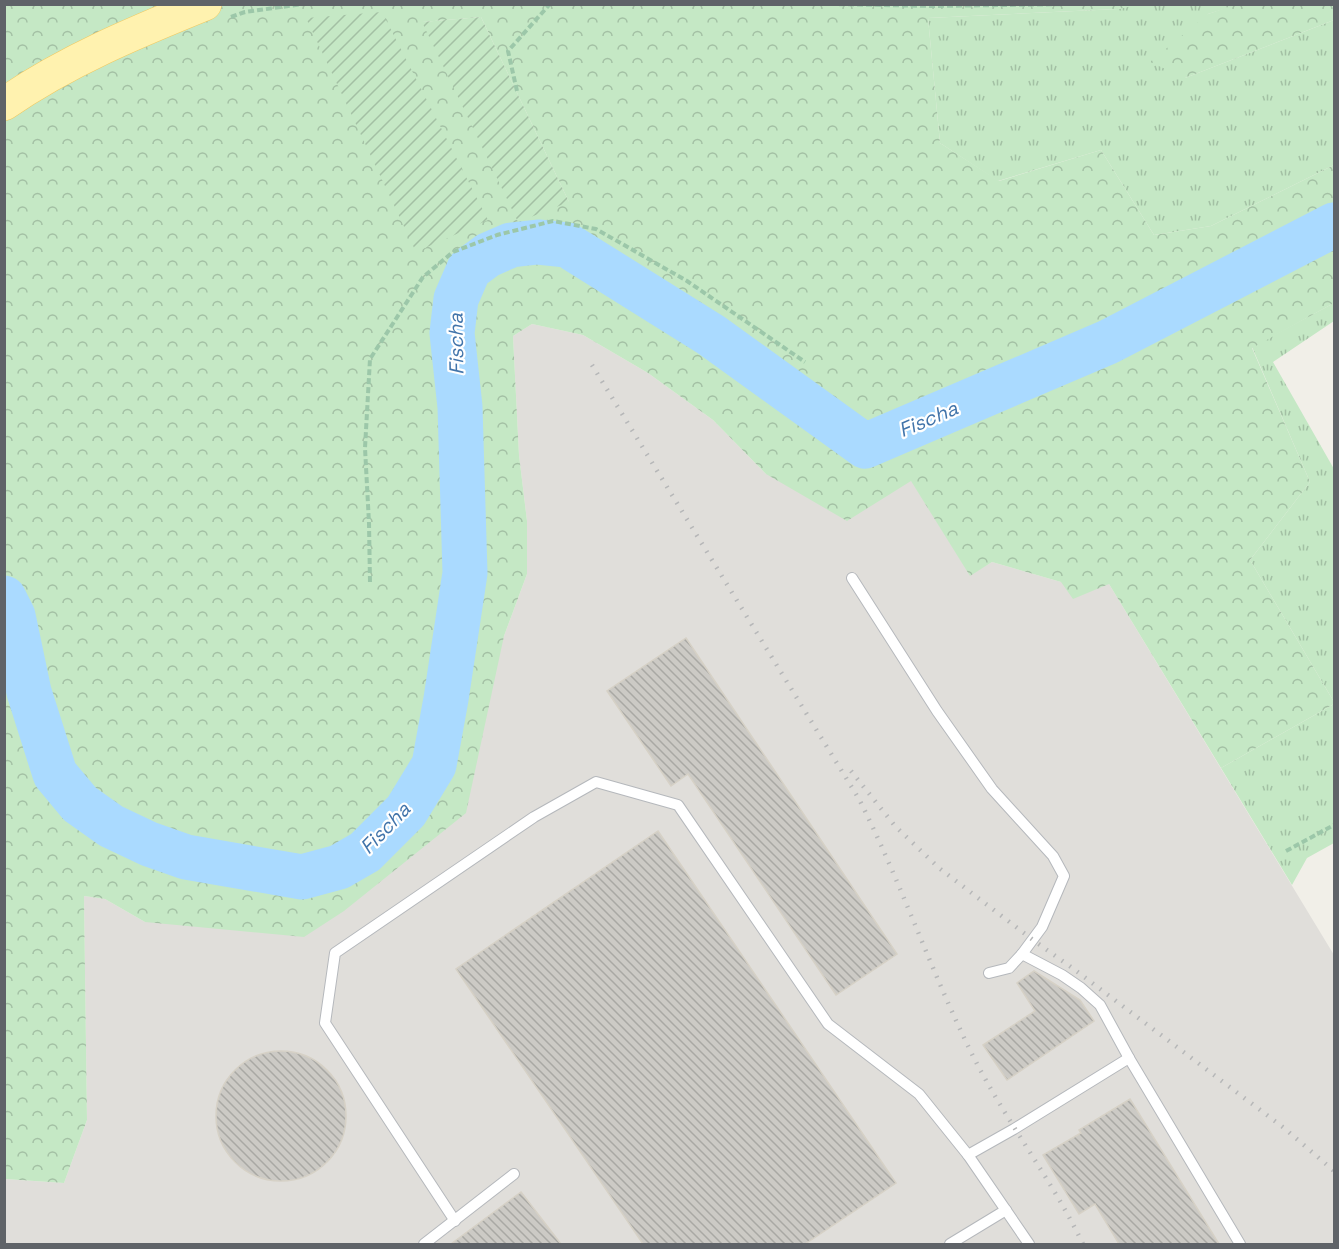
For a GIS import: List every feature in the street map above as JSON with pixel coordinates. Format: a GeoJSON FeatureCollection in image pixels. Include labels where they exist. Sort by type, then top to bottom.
{"type":"FeatureCollection","features":[{"type":"Feature","properties":{"kind":"main road"},"geometry":{"type":"LineString","coordinates":[[4,104],[63,67],[145,28],[205,4]]}},
{"type":"Feature","properties":{"kind":"lane"},"geometry":{"type":"LineString","coordinates":[[852,578],[938,711],[992,789],[1053,856],[1064,876],[1042,927],[1022,954],[1009,968],[988,973]]}},
{"type":"Feature","properties":{"kind":"lane"},"geometry":{"type":"LineString","coordinates":[[455,1221],[325,1023],[335,953],[534,818],[596,782],[678,805],[828,1024],[919,1094],[968,1155],[1029,1245]]}},
{"type":"Feature","properties":{"kind":"lane"},"geometry":{"type":"LineString","coordinates":[[1022,954],[1062,975],[1100,1005],[1240,1245]]}},
{"type":"Feature","properties":{"kind":"lane"},"geometry":{"type":"LineString","coordinates":[[968,1155],[1129,1058]]}},
{"type":"Feature","properties":{"kind":"lane"},"geometry":{"type":"LineString","coordinates":[[424,1245],[514,1174]]}},
{"type":"Feature","properties":{"kind":"lane"},"geometry":{"type":"LineString","coordinates":[[951,1245],[1006,1210]]}},
{"type":"Feature","properties":{"kind":"path"},"geometry":{"type":"LineString","coordinates":[[517,91],[508,51],[550,4]]}},
{"type":"Feature","properties":{"kind":"path"},"geometry":{"type":"LineString","coordinates":[[830,4],[945,6],[1072,4]]}},
{"type":"Feature","properties":{"kind":"path"},"geometry":{"type":"LineString","coordinates":[[370,582],[365,448],[370,359],[423,277],[453,252],[497,236],[553,221],[596,229],[687,281],[805,362]]}},
{"type":"Feature","properties":{"kind":"path"},"geometry":{"type":"LineString","coordinates":[[1286,851],[1335,825]]}},
{"type":"Feature","properties":{"kind":"shaded area"},"geometry":{"type":"Polygon","coordinates":[[[532,324],[583,335],[648,373],[713,420],[766,474],[911,480],[970,575],[992,562],[1061,582],[1109,584],[1334,955],[1334,1244],[5,1244],[4,1179],[64,1183],[87,1120],[84,896],[105,899],[145,922],[504,636],[527,574],[527,521],[519,455],[513,336],[532,324]]]}},
{"type":"Feature","properties":{"kind":"green space"},"geometry":{"type":"Polygon","coordinates":[[[1138,4],[1237,5],[1208,14],[1185,78],[1334,20],[1334,165],[1211,226],[1154,235],[1101,150],[998,181],[940,143],[928,18],[1118,9],[1138,4]]]}},
{"type":"Feature","properties":{"kind":"green space"},"geometry":{"type":"Polygon","coordinates":[[[1237,4],[1334,5],[1334,20],[1185,78],[1150,62],[1208,14],[1237,4]]]}},
{"type":"Feature","properties":{"kind":"green space"},"geometry":{"type":"Polygon","coordinates":[[[4,5],[1138,5],[1118,9],[928,18],[940,143],[999,181],[1101,150],[1154,235],[1211,226],[1334,165],[1334,303],[1252,348],[1310,482],[1250,560],[1334,704],[1221,768],[1109,584],[1073,599],[1061,582],[992,562],[970,576],[911,481],[847,521],[766,474],[713,420],[648,373],[583,335],[532,324],[513,336],[519,455],[527,521],[527,574],[504,636],[466,813],[344,911],[304,937],[145,922],[105,899],[84,896],[87,1120],[64,1183],[5,1179],[4,5]],[[481,17],[423,22],[569,202],[481,17]]]}},
{"type":"Feature","properties":{"kind":"green space"},"geometry":{"type":"Polygon","coordinates":[[[382,12],[488,220],[416,252],[306,18],[382,12]]]}},
{"type":"Feature","properties":{"kind":"green space"},"geometry":{"type":"Polygon","coordinates":[[[481,17],[569,202],[518,222],[422,22],[481,17]]]}},
{"type":"Feature","properties":{"kind":"green space"},"geometry":{"type":"Polygon","coordinates":[[[1334,303],[1334,321],[1273,362],[1334,469],[1334,702],[1250,560],[1310,482],[1252,347],[1334,303]]]}},
{"type":"Feature","properties":{"kind":"green space"},"geometry":{"type":"Polygon","coordinates":[[[1334,704],[1334,843],[1307,858],[1292,885],[1221,768],[1334,704]]]}},
{"type":"Feature","properties":{"kind":"building"},"geometry":{"type":"Polygon","coordinates":[[[686,638],[897,954],[836,995],[688,774],[671,786],[607,691],[686,638]]]}},
{"type":"Feature","properties":{"kind":"building"},"geometry":{"type":"Polygon","coordinates":[[[658,831],[896,1183],[805,1244],[643,1244],[456,969],[658,831]]]}},
{"type":"Feature","properties":{"kind":"building"},"geometry":{"type":"Polygon","coordinates":[[[1034,971],[1080,1000],[1094,1021],[1007,1080],[983,1045],[1035,1011],[1017,983],[1034,971]]]}},
{"type":"Feature","properties":{"kind":"building"},"geometry":{"type":"Polygon","coordinates":[[[281,1051],[306,1056],[327,1070],[341,1091],[346,1116],[341,1141],[327,1162],[306,1176],[281,1181],[256,1176],[235,1162],[221,1141],[216,1116],[221,1091],[235,1070],[256,1056],[281,1051]]]}},
{"type":"Feature","properties":{"kind":"building"},"geometry":{"type":"Polygon","coordinates":[[[1130,1099],[1219,1244],[1119,1244],[1095,1204],[1079,1214],[1043,1155],[1081,1133],[1079,1130],[1130,1099]]]}},
{"type":"Feature","properties":{"kind":"building"},"geometry":{"type":"Polygon","coordinates":[[[521,1192],[561,1244],[451,1244],[521,1192]]]}},
{"type":"Feature","properties":{"kind":"waterway","name":"Fischa"},"geometry":{"type":"LineString","coordinates":[[4,598],[13,616],[29,692],[55,774],[80,804],[111,826],[149,844],[186,857],[302,877],[339,867],[365,852],[406,811],[434,765],[465,573],[460,407],[452,333],[456,299],[469,269],[488,255],[511,245],[538,242],[567,245],[711,335],[865,446],[1108,342],[1334,225]]}},
{"type":"Feature","properties":{"kind":"railway"},"geometry":{"type":"LineString","coordinates":[[592,365],[859,799],[975,1060],[1001,1107],[1058,1197],[1083,1244]]}},
{"type":"Feature","properties":{"kind":"railway"},"geometry":{"type":"LineString","coordinates":[[851,771],[895,826],[939,868],[1284,1128],[1334,1171]]}}]}
